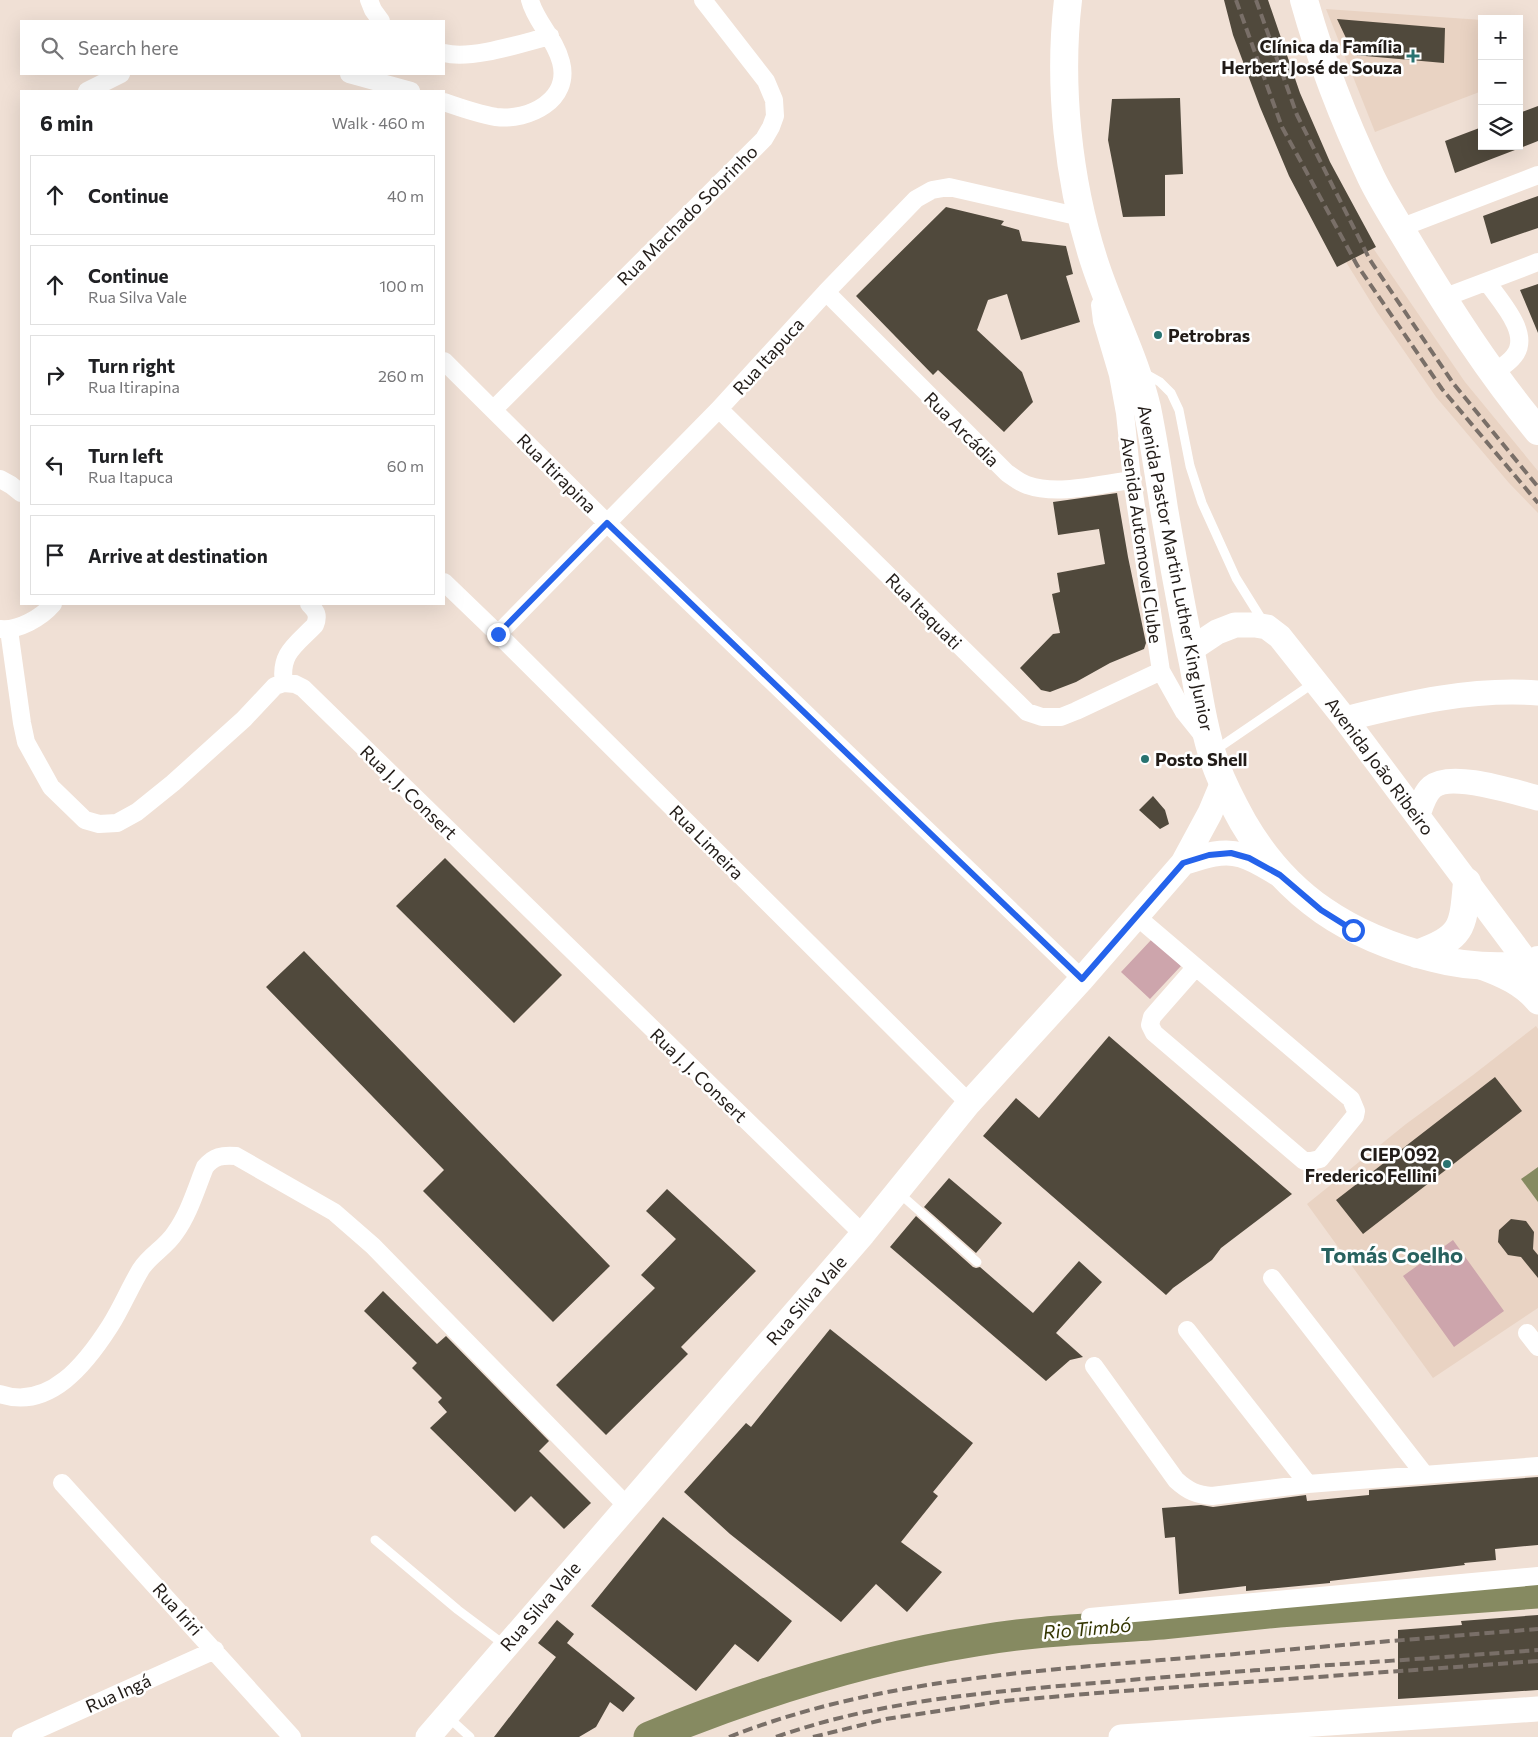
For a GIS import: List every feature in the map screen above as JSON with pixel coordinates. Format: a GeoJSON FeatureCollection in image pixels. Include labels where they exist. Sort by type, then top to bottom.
{"type":"FeatureCollection","features":[{"type":"Feature","properties":{"kind":"main road","name":"Avenida Pastor Martin Luther King Junior"},"geometry":{"type":"LineString","coordinates":[[1068,0],[1064,62],[1069,144],[1081,217],[1095,264],[1135,368],[1146,407],[1190,650],[1211,748],[1223,782],[1243,822],[1280,875],[1321,910],[1353,930],[1380,942],[1441,960],[1481,967],[1535,967]]}},
{"type":"Feature","properties":{"kind":"main road"},"geometry":{"type":"LineString","coordinates":[[1304,0],[1315,40],[1340,108],[1372,179],[1442,298],[1506,393],[1538,431]]}},
{"type":"Feature","properties":{"kind":"main road"},"geometry":{"type":"LineString","coordinates":[[1417,954],[1439,946],[1457,933],[1464,915],[1467,882]]}},
{"type":"Feature","properties":{"kind":"street"},"geometry":{"type":"LineString","coordinates":[[369,0],[373,10],[381,20]]}},
{"type":"Feature","properties":{"kind":"street"},"geometry":{"type":"LineString","coordinates":[[445,102],[473,113],[498,117],[525,114],[539,110],[552,100],[558,91],[562,78],[562,65],[558,52],[532,7],[530,0]]}},
{"type":"Feature","properties":{"kind":"street","name":"Rua Machado Sobrinho"},"geometry":{"type":"LineString","coordinates":[[494,409],[764,139],[771,127],[775,116],[774,100],[766,81],[703,0]]}},
{"type":"Feature","properties":{"kind":"street"},"geometry":{"type":"LineString","coordinates":[[445,53],[453,55],[499,50],[550,36]]}},
{"type":"Feature","properties":{"kind":"street"},"geometry":{"type":"LineString","coordinates":[[89,90],[118,75]]}},
{"type":"Feature","properties":{"kind":"street"},"geometry":{"type":"LineString","coordinates":[[353,75],[407,90]]}},
{"type":"Feature","properties":{"kind":"street"},"geometry":{"type":"LineString","coordinates":[[1400,228],[1538,175]]}},
{"type":"Feature","properties":{"kind":"street","name":"Rua Itapuca"},"geometry":{"type":"LineString","coordinates":[[498,634],[719,409],[826,292],[916,199],[932,190],[949,187],[1081,217]]}},
{"type":"Feature","properties":{"kind":"street"},"geometry":{"type":"LineString","coordinates":[[1442,298],[1538,262]]}},
{"type":"Feature","properties":{"kind":"street","name":"Avenida Automovel Clube"},"geometry":{"type":"LineString","coordinates":[[1095,264],[1102,320],[1118,375],[1123,404],[1132,480],[1161,671],[1184,712],[1211,748]]}},
{"type":"Feature","properties":{"kind":"street"},"geometry":{"type":"LineString","coordinates":[[1487,282],[1518,327],[1520,336],[1520,347],[1514,357],[1493,373]]}},
{"type":"Feature","properties":{"kind":"street","name":"Rua Arcádia"},"geometry":{"type":"LineString","coordinates":[[826,292],[1007,473],[1026,485],[1048,490],[1132,480]]}},
{"type":"Feature","properties":{"kind":"street","name":"Rua Itirapina"},"geometry":{"type":"LineString","coordinates":[[445,362],[607,523],[1082,979]]}},
{"type":"Feature","properties":{"kind":"street","name":"Rua Itaquati"},"geometry":{"type":"LineString","coordinates":[[719,409],[1027,712],[1042,717],[1061,716],[1076,711],[1161,671]]}},
{"type":"Feature","properties":{"kind":"street"},"geometry":{"type":"LineString","coordinates":[[0,479],[20,492]]}},
{"type":"Feature","properties":{"kind":"street","name":"Rua Limeira"},"geometry":{"type":"LineString","coordinates":[[445,583],[969,1103]]}},
{"type":"Feature","properties":{"kind":"street"},"geometry":{"type":"LineString","coordinates":[[52,605],[36,619],[4,629],[26,742],[51,787],[85,820],[99,824],[117,823],[137,812],[173,783],[237,725],[275,686],[284,683],[284,661],[289,652],[315,625],[318,619],[316,610],[310,605]]}},
{"type":"Feature","properties":{"kind":"street"},"geometry":{"type":"LineString","coordinates":[[1190,650],[1217,632],[1235,625],[1267,627]]}},
{"type":"Feature","properties":{"kind":"street","name":"Avenida João Ribeiro"},"geometry":{"type":"LineString","coordinates":[[1267,627],[1280,636],[1418,815],[1467,882],[1535,967]]}},
{"type":"Feature","properties":{"kind":"street","name":"Rua J. J. Consert"},"geometry":{"type":"LineString","coordinates":[[284,683],[295,684],[303,688],[863,1234]]}},
{"type":"Feature","properties":{"kind":"street"},"geometry":{"type":"LineString","coordinates":[[1345,719],[1403,705],[1455,697],[1515,691],[1538,693]]}},
{"type":"Feature","properties":{"kind":"street"},"geometry":{"type":"LineString","coordinates":[[1418,815],[1424,797],[1432,787],[1442,782],[1456,780],[1538,798]]}},
{"type":"Feature","properties":{"kind":"street","name":"Rua Silva Vale"},"geometry":{"type":"LineString","coordinates":[[428,1737],[863,1234],[969,1103],[1082,979],[1183,863],[1210,813],[1223,782]]}},
{"type":"Feature","properties":{"kind":"street"},"geometry":{"type":"LineString","coordinates":[[1183,863],[1209,855],[1240,854],[1280,875]]}},
{"type":"Feature","properties":{"kind":"street"},"geometry":{"type":"LineString","coordinates":[[1136,916],[1355,1105],[1355,1116],[1320,1159],[1304,1161],[1154,1033],[1150,1025],[1152,1018],[1195,968]]}},
{"type":"Feature","properties":{"kind":"street"},"geometry":{"type":"LineString","coordinates":[[1481,967],[1504,975],[1528,992],[1538,1002]]}},
{"type":"Feature","properties":{"kind":"street"},"geometry":{"type":"LineString","coordinates":[[0,1394],[18,1398],[32,1397],[65,1382],[88,1356],[111,1325],[143,1266],[177,1232],[206,1167],[212,1159],[223,1155],[236,1156],[334,1212],[373,1246],[627,1506]]}},
{"type":"Feature","properties":{"kind":"street"},"geometry":{"type":"LineString","coordinates":[[1272,1278],[1425,1475]]}},
{"type":"Feature","properties":{"kind":"street"},"geometry":{"type":"LineString","coordinates":[[1187,1330],[1308,1484]]}},
{"type":"Feature","properties":{"kind":"street"},"geometry":{"type":"LineString","coordinates":[[1527,1334],[1538,1347]]}},
{"type":"Feature","properties":{"kind":"street"},"geometry":{"type":"LineString","coordinates":[[1094,1366],[1176,1480],[1188,1490],[1199,1495],[1212,1496],[1308,1484],[1538,1466]]}},
{"type":"Feature","properties":{"kind":"street","name":"Rua Iriri"},"geometry":{"type":"LineString","coordinates":[[62,1483],[292,1737]]}},
{"type":"Feature","properties":{"kind":"street"},"geometry":{"type":"LineString","coordinates":[[1090,1617],[1538,1576]]}},
{"type":"Feature","properties":{"kind":"street","name":"Rua Ingá"},"geometry":{"type":"LineString","coordinates":[[21,1737],[215,1650]]}},
{"type":"Feature","properties":{"kind":"street"},"geometry":{"type":"LineString","coordinates":[[1121,1737],[1538,1709]]}},
{"type":"Feature","properties":{"kind":"lane"},"geometry":{"type":"LineString","coordinates":[[1135,368],[1160,382],[1171,393],[1179,410],[1190,466],[1202,503],[1236,578],[1267,627]]}},
{"type":"Feature","properties":{"kind":"lane"},"geometry":{"type":"LineString","coordinates":[[1211,748],[1315,682]]}},
{"type":"Feature","properties":{"kind":"lane"},"geometry":{"type":"LineString","coordinates":[[897,1191],[977,1262]]}},
{"type":"Feature","properties":{"kind":"lane"},"geometry":{"type":"LineString","coordinates":[[375,1540],[458,1610],[506,1646]]}},
{"type":"Feature","properties":{"kind":"lane"},"geometry":{"type":"LineString","coordinates":[[446,1716],[470,1737]]}},
{"type":"Feature","properties":{"kind":"shaded area","name":"Clínica da Família Herbert José de Souza"},"geometry":{"type":"Polygon","coordinates":[[[1326,9],[1478,20],[1478,93],[1375,132],[1326,9]]]}},
{"type":"Feature","properties":{"kind":"shaded area"},"geometry":{"type":"Polygon","coordinates":[[[1373,248],[1465,382],[1538,471],[1538,513],[1509,483],[1436,397],[1377,312],[1346,262],[1373,248]]]}},
{"type":"Feature","properties":{"kind":"shaded area"},"geometry":{"type":"Polygon","coordinates":[[[1152,939],[1181,966],[1150,999],[1121,972],[1152,939]]]}},
{"type":"Feature","properties":{"kind":"shaded area","name":"CIEP 092 Frederico Fellini"},"geometry":{"type":"Polygon","coordinates":[[[1536,1026],[1538,1029],[1538,1308],[1433,1378],[1307,1204],[1406,1124],[1536,1026]]]}},
{"type":"Feature","properties":{"kind":"shaded area"},"geometry":{"type":"Polygon","coordinates":[[[1538,1167],[1538,1202],[1521,1179],[1538,1167]]]}},
{"type":"Feature","properties":{"kind":"shaded area"},"geometry":{"type":"Polygon","coordinates":[[[1453,1240],[1504,1311],[1454,1347],[1403,1276],[1453,1240]]]}},
{"type":"Feature","properties":{"kind":"building"},"geometry":{"type":"Polygon","coordinates":[[[1224,0],[1268,0],[1300,93],[1330,162],[1376,247],[1337,267],[1289,176],[1233,35],[1224,0]]]}},
{"type":"Feature","properties":{"kind":"building"},"geometry":{"type":"Polygon","coordinates":[[[1337,19],[1445,28],[1444,63],[1354,55],[1337,19]]]}},
{"type":"Feature","properties":{"kind":"building"},"geometry":{"type":"Polygon","coordinates":[[[1180,98],[1183,174],[1165,175],[1165,216],[1123,217],[1108,140],[1112,99],[1180,98]]]}},
{"type":"Feature","properties":{"kind":"building"},"geometry":{"type":"Polygon","coordinates":[[[1538,106],[1538,141],[1523,147],[1523,112],[1538,106]]]}},
{"type":"Feature","properties":{"kind":"building"},"geometry":{"type":"Polygon","coordinates":[[[1478,129],[1478,150],[1515,150],[1455,173],[1445,141],[1478,129]]]}},
{"type":"Feature","properties":{"kind":"building"},"geometry":{"type":"Polygon","coordinates":[[[1538,196],[1538,228],[1491,244],[1483,216],[1538,196]]]}},
{"type":"Feature","properties":{"kind":"building"},"geometry":{"type":"Polygon","coordinates":[[[946,207],[1004,221],[1001,225],[1019,230],[1022,241],[1066,246],[1073,274],[1066,276],[1080,322],[1021,340],[1007,294],[988,300],[977,330],[1022,372],[1033,402],[1004,432],[938,370],[933,375],[856,296],[946,207]]]}},
{"type":"Feature","properties":{"kind":"building"},"geometry":{"type":"Polygon","coordinates":[[[1538,284],[1538,333],[1520,290],[1538,284]]]}},
{"type":"Feature","properties":{"kind":"building"},"geometry":{"type":"Polygon","coordinates":[[[1117,493],[1146,643],[1144,649],[1110,663],[1076,682],[1050,692],[1041,690],[1020,668],[1053,634],[1060,633],[1052,594],[1060,592],[1057,573],[1105,564],[1099,529],[1058,535],[1053,502],[1117,493]]]}},
{"type":"Feature","properties":{"kind":"building"},"geometry":{"type":"Polygon","coordinates":[[[1153,796],[1165,810],[1169,824],[1160,829],[1139,810],[1153,796]]]}},
{"type":"Feature","properties":{"kind":"building"},"geometry":{"type":"Polygon","coordinates":[[[445,858],[562,975],[514,1023],[396,906],[445,858]]]}},
{"type":"Feature","properties":{"kind":"building"},"geometry":{"type":"Polygon","coordinates":[[[304,951],[610,1266],[553,1322],[423,1191],[444,1170],[266,987],[304,951]]]}},
{"type":"Feature","properties":{"kind":"building"},"geometry":{"type":"Polygon","coordinates":[[[1109,1036],[1292,1194],[1221,1248],[1212,1260],[1166,1295],[983,1136],[1016,1098],[1039,1118],[1109,1036]]]}},
{"type":"Feature","properties":{"kind":"building"},"geometry":{"type":"Polygon","coordinates":[[[1495,1077],[1522,1111],[1363,1234],[1336,1200],[1495,1077]]]}},
{"type":"Feature","properties":{"kind":"building"},"geometry":{"type":"Polygon","coordinates":[[[949,1178],[1002,1223],[976,1253],[924,1207],[949,1178]]]}},
{"type":"Feature","properties":{"kind":"building"},"geometry":{"type":"Polygon","coordinates":[[[667,1189],[756,1271],[681,1347],[688,1354],[606,1435],[556,1385],[655,1288],[641,1275],[676,1239],[646,1211],[667,1189]]]}},
{"type":"Feature","properties":{"kind":"building"},"geometry":{"type":"Polygon","coordinates":[[[916,1216],[973,1267],[980,1267],[1033,1313],[1079,1261],[1102,1282],[1056,1333],[1083,1357],[1070,1360],[1046,1381],[890,1247],[916,1216]]]}},
{"type":"Feature","properties":{"kind":"building"},"geometry":{"type":"Polygon","coordinates":[[[1511,1219],[1526,1221],[1534,1232],[1533,1249],[1538,1255],[1538,1278],[1521,1257],[1508,1255],[1498,1242],[1499,1230],[1511,1219]]]}},
{"type":"Feature","properties":{"kind":"building"},"geometry":{"type":"Polygon","coordinates":[[[383,1291],[437,1344],[446,1336],[549,1441],[539,1451],[591,1503],[564,1529],[531,1496],[515,1512],[430,1428],[447,1412],[438,1402],[442,1398],[412,1368],[417,1363],[364,1311],[383,1291]]]}},
{"type":"Feature","properties":{"kind":"building"},"geometry":{"type":"Polygon","coordinates":[[[830,1329],[973,1443],[933,1492],[938,1496],[901,1542],[942,1572],[907,1612],[876,1584],[841,1622],[730,1534],[684,1492],[746,1423],[751,1427],[830,1329]]]}},
{"type":"Feature","properties":{"kind":"building"},"geometry":{"type":"Polygon","coordinates":[[[1538,1477],[1538,1545],[1495,1549],[1496,1560],[1330,1581],[1330,1583],[1246,1591],[1246,1586],[1179,1594],[1175,1537],[1165,1538],[1162,1508],[1201,1505],[1213,1507],[1306,1495],[1307,1501],[1369,1495],[1369,1490],[1538,1477]]]}},
{"type":"Feature","properties":{"kind":"building"},"geometry":{"type":"Polygon","coordinates":[[[663,1517],[792,1621],[758,1662],[735,1644],[696,1691],[591,1606],[663,1517]]]}},
{"type":"Feature","properties":{"kind":"building"},"geometry":{"type":"Polygon","coordinates":[[[1538,1615],[1538,1690],[1398,1699],[1398,1630],[1462,1625],[1461,1621],[1538,1615]]]}},
{"type":"Feature","properties":{"kind":"building"},"geometry":{"type":"Polygon","coordinates":[[[557,1620],[574,1634],[567,1643],[635,1698],[623,1712],[610,1702],[596,1727],[579,1737],[494,1737],[556,1657],[538,1643],[557,1620]]]}},
{"type":"Feature","properties":{"kind":"waterway","name":"Rio Timbó"},"geometry":{"type":"LineString","coordinates":[[649,1737],[769,1692],[851,1668],[934,1649],[999,1637],[1162,1624],[1279,1612],[1538,1593]]}},
{"type":"Feature","properties":{"kind":"railway"},"geometry":{"type":"LineString","coordinates":[[1236,0],[1282,127],[1357,265],[1442,389],[1538,503]]}},
{"type":"Feature","properties":{"kind":"railway"},"geometry":{"type":"LineString","coordinates":[[1256,0],[1297,115],[1370,260],[1453,383],[1538,487]]}},
{"type":"Feature","properties":{"kind":"railway"},"geometry":{"type":"LineString","coordinates":[[729,1737],[782,1718],[835,1704],[888,1692],[942,1683],[1106,1665],[1538,1629]]}},
{"type":"Feature","properties":{"kind":"railway"},"geometry":{"type":"LineString","coordinates":[[776,1737],[860,1713],[945,1698],[988,1693],[1170,1677],[1538,1650]]}},
{"type":"Feature","properties":{"kind":"railway"},"geometry":{"type":"LineString","coordinates":[[813,1737],[886,1719],[1004,1701],[1538,1661]]}},
{"type":"Feature","properties":{"kind":"place","name":"Clínica da Família Herbert José de Souza"},"geometry":{"type":"Point","coordinates":[1413,56]}},
{"type":"Feature","properties":{"kind":"place","name":"Petrobras"},"geometry":{"type":"Point","coordinates":[1158,335]}},
{"type":"Feature","properties":{"kind":"place","name":"Posto Shell"},"geometry":{"type":"Point","coordinates":[1145,759]}},
{"type":"Feature","properties":{"kind":"place","name":"CIEP 092 Frederico Fellini"},"geometry":{"type":"Point","coordinates":[1447,1164]}},
{"type":"Feature","properties":{"kind":"district","name":"Tomás Coelho"},"geometry":{"type":"Point","coordinates":[1392,1254]}},
{"type":"Feature","properties":{"kind":"route"},"geometry":{"type":"LineString","coordinates":[[498,634],[607,523],[1082,979],[1183,863],[1209,855],[1231,853],[1249,858],[1280,875],[1321,910],[1353,930]]}}]}
